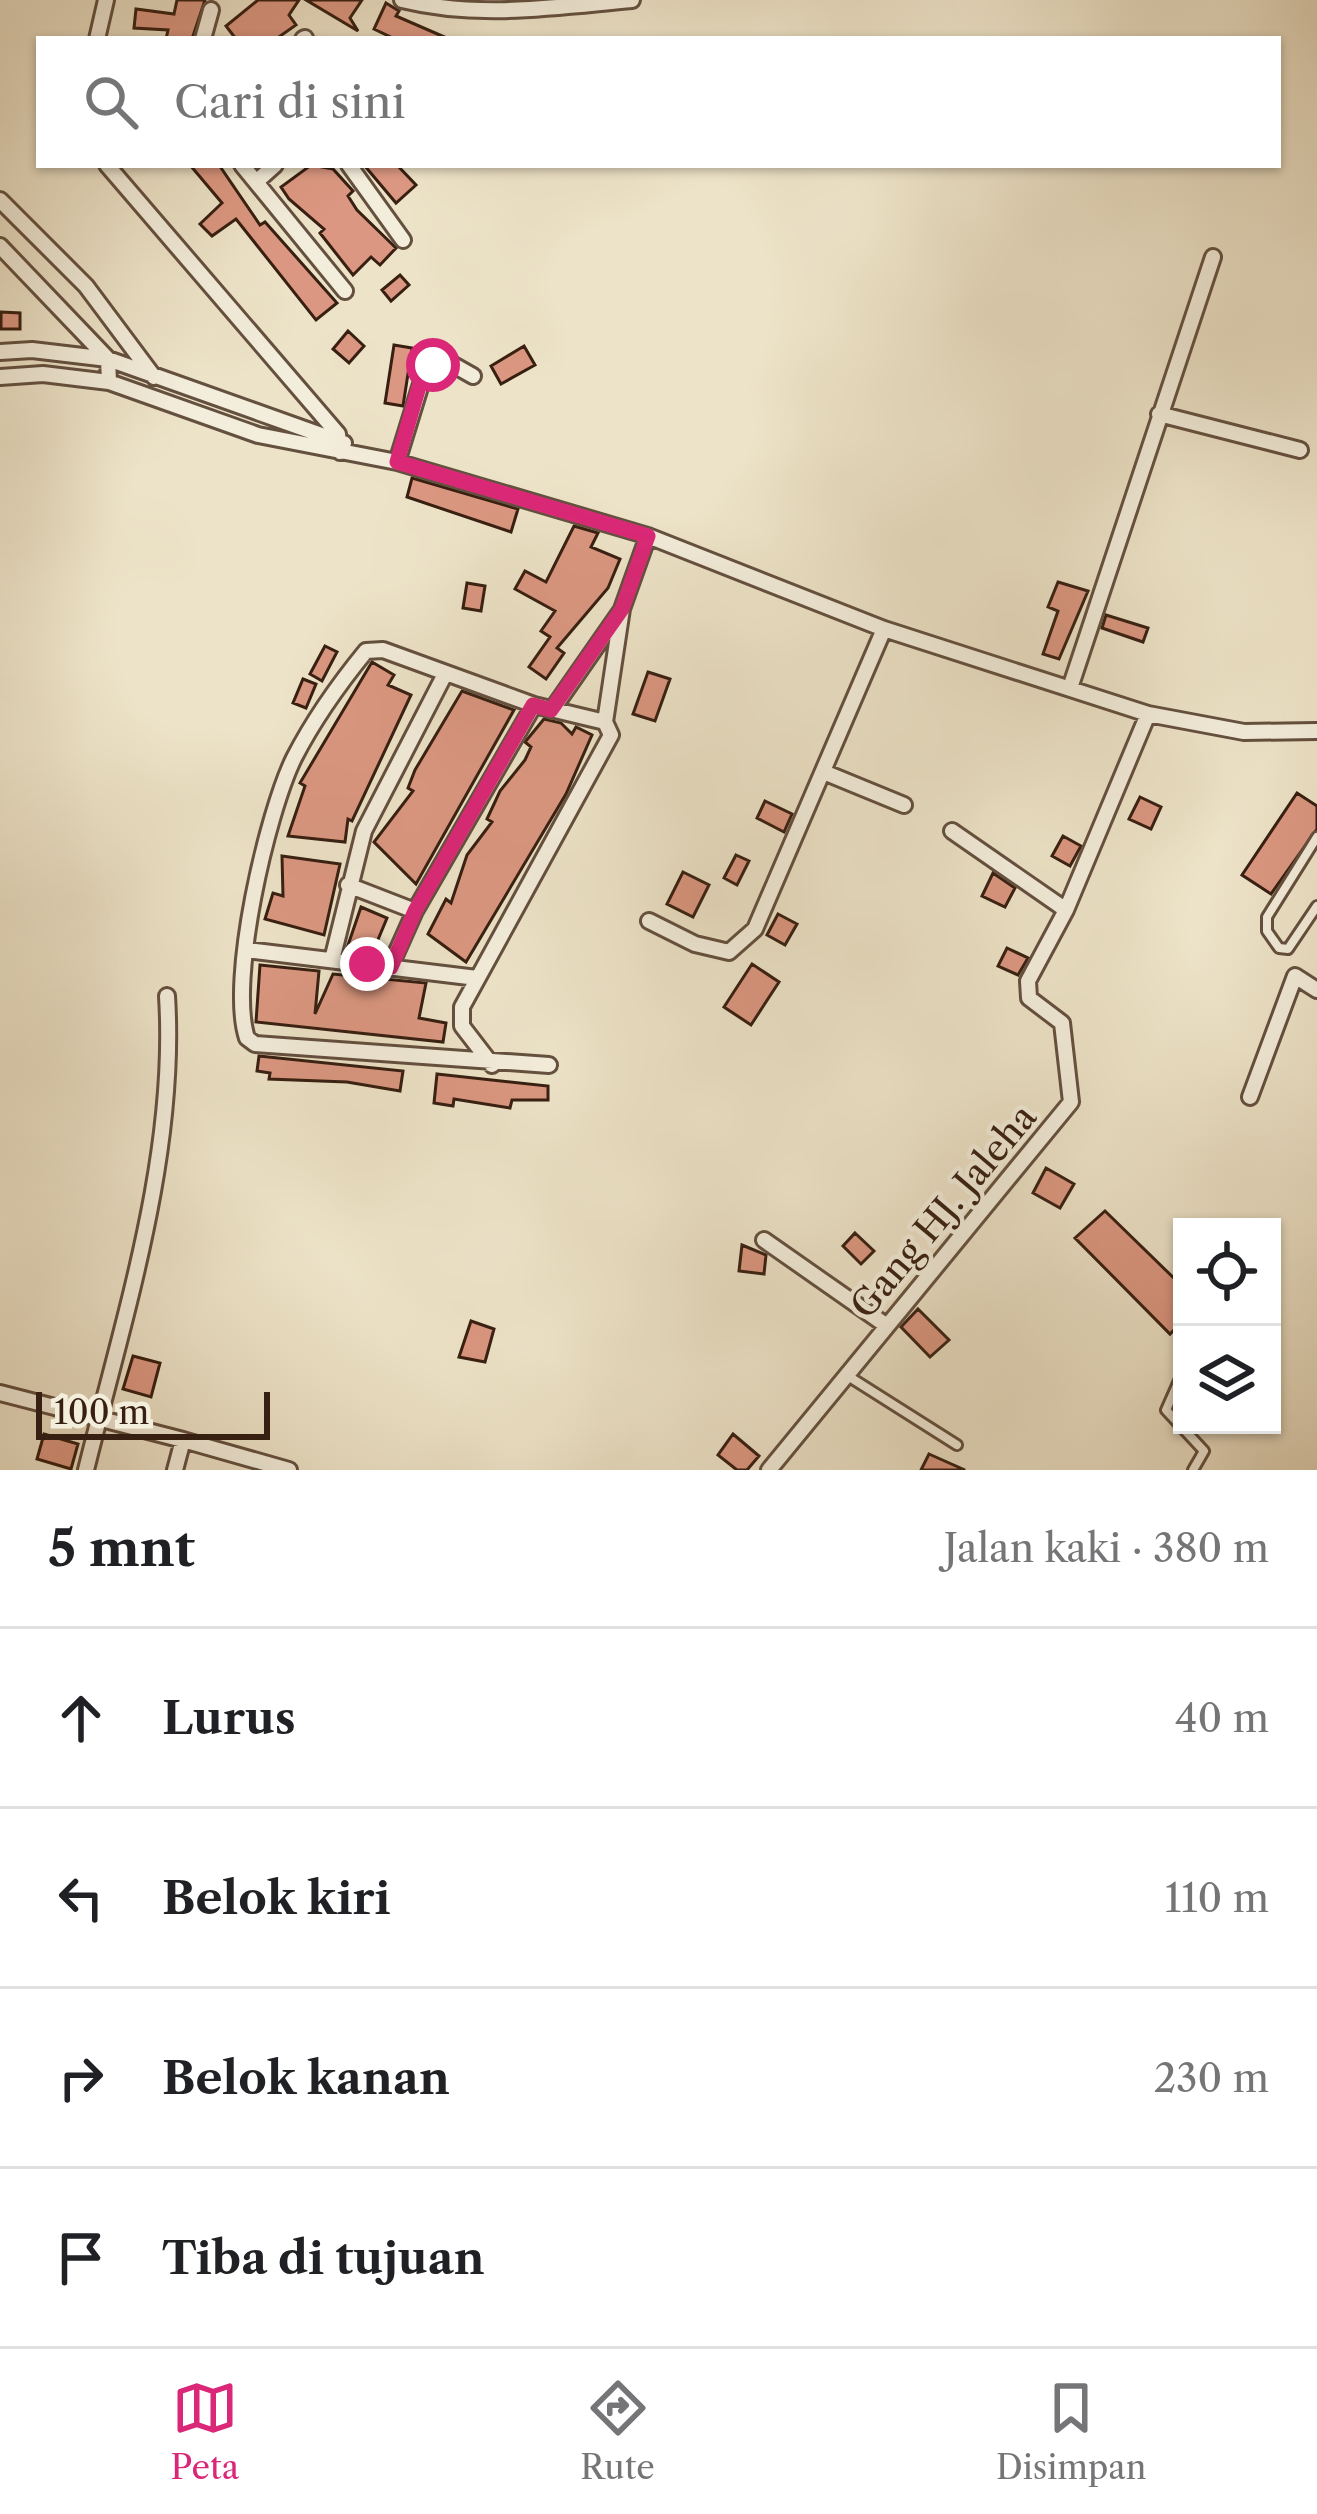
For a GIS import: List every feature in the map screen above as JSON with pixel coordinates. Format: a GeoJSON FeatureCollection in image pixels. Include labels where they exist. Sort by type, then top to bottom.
{"type":"FeatureCollection","features":[{"type":"Feature","properties":{"kind":"street"},"geometry":{"type":"LineString","coordinates":[[98,36],[106,0]]}},
{"type":"Feature","properties":{"kind":"street"},"geometry":{"type":"LineString","coordinates":[[402,0],[484,11],[632,0]]}},
{"type":"Feature","properties":{"kind":"street"},"geometry":{"type":"LineString","coordinates":[[204,36],[211,10]]}},
{"type":"Feature","properties":{"kind":"street"},"geometry":{"type":"LineString","coordinates":[[110,168],[345,448]]}},
{"type":"Feature","properties":{"kind":"street"},"geometry":{"type":"LineString","coordinates":[[244,168],[345,291]]}},
{"type":"Feature","properties":{"kind":"street"},"geometry":{"type":"LineString","coordinates":[[256,182],[272,168]]}},
{"type":"Feature","properties":{"kind":"street"},"geometry":{"type":"LineString","coordinates":[[352,168],[403,240]]}},
{"type":"Feature","properties":{"kind":"street"},"geometry":{"type":"LineString","coordinates":[[0,200],[86,286],[155,379],[158,402]]}},
{"type":"Feature","properties":{"kind":"street"},"geometry":{"type":"LineString","coordinates":[[0,246],[108,359],[110,382]]}},
{"type":"Feature","properties":{"kind":"street"},"geometry":{"type":"LineString","coordinates":[[1070,688],[1214,257]]}},
{"type":"Feature","properties":{"kind":"street"},"geometry":{"type":"LineString","coordinates":[[0,352],[32,350],[108,359],[345,448],[648,536],[884,629],[1148,713],[1244,732],[1317,731]]}},
{"type":"Feature","properties":{"kind":"street"},"geometry":{"type":"LineString","coordinates":[[397,462],[425,371],[457,364],[473,376]]}},
{"type":"Feature","properties":{"kind":"street"},"geometry":{"type":"LineString","coordinates":[[0,377],[43,374],[110,382],[258,435],[345,448]]}},
{"type":"Feature","properties":{"kind":"street"},"geometry":{"type":"LineString","coordinates":[[1159,414],[1300,450]]}},
{"type":"Feature","properties":{"kind":"street"},"geometry":{"type":"LineString","coordinates":[[492,1065],[459,1016],[611,735],[605,722],[622,609],[648,536]]}},
{"type":"Feature","properties":{"kind":"street"},"geometry":{"type":"LineString","coordinates":[[551,710],[622,609]]}},
{"type":"Feature","properties":{"kind":"street"},"geometry":{"type":"LineString","coordinates":[[649,921],[716,951],[737,950],[755,929],[826,773],[884,629]]}},
{"type":"Feature","properties":{"kind":"street"},"geometry":{"type":"LineString","coordinates":[[549,1065],[492,1065],[255,1044],[248,1038],[242,1013],[258,874],[293,761],[337,687],[367,650],[533,705],[605,722]]}},
{"type":"Feature","properties":{"kind":"street"},"geometry":{"type":"LineString","coordinates":[[332,960],[348,885],[377,800],[445,674]]}},
{"type":"Feature","properties":{"kind":"street"},"geometry":{"type":"LineString","coordinates":[[391,967],[415,911],[533,705]]}},
{"type":"Feature","properties":{"kind":"street","name":"Gang HJ. Jaleha"},"geometry":{"type":"LineString","coordinates":[[769,1470],[1071,1102],[1062,1023],[1027,992],[1148,713]]}},
{"type":"Feature","properties":{"kind":"street"},"geometry":{"type":"LineString","coordinates":[[826,773],[904,805]]}},
{"type":"Feature","properties":{"kind":"street"},"geometry":{"type":"LineString","coordinates":[[952,831],[1066,910]]}},
{"type":"Feature","properties":{"kind":"street"},"geometry":{"type":"LineString","coordinates":[[348,885],[415,911]]}},
{"type":"Feature","properties":{"kind":"street"},"geometry":{"type":"LineString","coordinates":[[247,950],[477,978]]}},
{"type":"Feature","properties":{"kind":"street"},"geometry":{"type":"LineString","coordinates":[[1250,1097],[1295,976],[1317,989]]}},
{"type":"Feature","properties":{"kind":"street"},"geometry":{"type":"LineString","coordinates":[[86,1470],[166,1119],[167,996]]}},
{"type":"Feature","properties":{"kind":"street"},"geometry":{"type":"LineString","coordinates":[[764,1240],[887,1326]]}},
{"type":"Feature","properties":{"kind":"street"},"geometry":{"type":"LineString","coordinates":[[0,1394],[289,1470]]}},
{"type":"Feature","properties":{"kind":"street"},"geometry":{"type":"LineString","coordinates":[[175,1470],[183,1441]]}},
{"type":"Feature","properties":{"kind":"lane"},"geometry":{"type":"LineString","coordinates":[[1317,837],[1267,917],[1268,931],[1279,948],[1288,950],[1317,906]]}},
{"type":"Feature","properties":{"kind":"lane"},"geometry":{"type":"LineString","coordinates":[[846,1375],[957,1445]]}},
{"type":"Feature","properties":{"kind":"lane"},"geometry":{"type":"LineString","coordinates":[[1188,1434],[1204,1451],[1193,1470]]}},
{"type":"Feature","properties":{"kind":"building"},"geometry":{"type":"Polygon","coordinates":[[[177,0],[205,0],[193,36],[134,28],[136,9],[174,14],[177,0]]]}},
{"type":"Feature","properties":{"kind":"building"},"geometry":{"type":"Polygon","coordinates":[[[258,0],[299,0],[289,15],[296,25],[280,36],[234,36],[226,26],[258,0]]]}},
{"type":"Feature","properties":{"kind":"building"},"geometry":{"type":"Polygon","coordinates":[[[306,0],[362,0],[350,18],[358,31],[306,0]]]}},
{"type":"Feature","properties":{"kind":"building"},"geometry":{"type":"Polygon","coordinates":[[[386,3],[399,11],[396,16],[442,36],[389,36],[374,29],[386,3]]]}},
{"type":"Feature","properties":{"kind":"building"},"geometry":{"type":"Polygon","coordinates":[[[193,168],[221,168],[260,225],[265,222],[337,303],[316,320],[236,219],[212,236],[200,224],[222,203],[193,168]]]}},
{"type":"Feature","properties":{"kind":"building"},"geometry":{"type":"Polygon","coordinates":[[[307,168],[333,169],[353,191],[348,196],[357,210],[396,248],[380,265],[371,257],[353,275],[320,233],[324,229],[281,187],[307,168]]]}},
{"type":"Feature","properties":{"kind":"building"},"geometry":{"type":"Polygon","coordinates":[[[367,168],[400,168],[416,185],[396,203],[367,168]]]}},
{"type":"Feature","properties":{"kind":"building"},"geometry":{"type":"Polygon","coordinates":[[[400,275],[409,285],[391,301],[382,290],[400,275]]]}},
{"type":"Feature","properties":{"kind":"building"},"geometry":{"type":"Polygon","coordinates":[[[1,312],[20,313],[20,329],[1,329],[1,312]]]}},
{"type":"Feature","properties":{"kind":"building"},"geometry":{"type":"Polygon","coordinates":[[[348,331],[364,346],[349,363],[333,349],[348,331]]]}},
{"type":"Feature","properties":{"kind":"building"},"geometry":{"type":"Polygon","coordinates":[[[394,345],[412,348],[403,406],[385,403],[394,345]]]}},
{"type":"Feature","properties":{"kind":"building"},"geometry":{"type":"Polygon","coordinates":[[[524,346],[535,365],[501,384],[491,366],[524,346]]]}},
{"type":"Feature","properties":{"kind":"building"},"geometry":{"type":"Polygon","coordinates":[[[412,478],[518,509],[511,532],[407,497],[412,478]]]}},
{"type":"Feature","properties":{"kind":"building"},"geometry":{"type":"Polygon","coordinates":[[[574,526],[598,533],[591,547],[620,559],[608,588],[557,648],[564,653],[546,679],[529,667],[550,637],[541,631],[555,611],[515,589],[525,571],[546,582],[574,526]]]}},
{"type":"Feature","properties":{"kind":"building"},"geometry":{"type":"Polygon","coordinates":[[[1058,582],[1088,591],[1059,659],[1043,654],[1058,611],[1048,607],[1058,582]]]}},
{"type":"Feature","properties":{"kind":"building"},"geometry":{"type":"Polygon","coordinates":[[[467,583],[485,586],[481,611],[463,608],[467,583]]]}},
{"type":"Feature","properties":{"kind":"building"},"geometry":{"type":"Polygon","coordinates":[[[1106,615],[1148,628],[1143,642],[1102,628],[1106,615]]]}},
{"type":"Feature","properties":{"kind":"building"},"geometry":{"type":"Polygon","coordinates":[[[325,646],[337,652],[322,681],[310,674],[325,646]]]}},
{"type":"Feature","properties":{"kind":"building"},"geometry":{"type":"Polygon","coordinates":[[[372,662],[394,675],[388,685],[411,695],[352,821],[348,819],[345,842],[288,836],[305,786],[300,783],[372,662]]]}},
{"type":"Feature","properties":{"kind":"building"},"geometry":{"type":"Polygon","coordinates":[[[648,672],[670,679],[655,721],[633,714],[648,672]]]}},
{"type":"Feature","properties":{"kind":"building"},"geometry":{"type":"Polygon","coordinates":[[[303,679],[316,684],[306,708],[293,703],[303,679]]]}},
{"type":"Feature","properties":{"kind":"building"},"geometry":{"type":"Polygon","coordinates":[[[462,691],[514,710],[416,884],[374,842],[413,791],[408,788],[415,770],[462,691]]]}},
{"type":"Feature","properties":{"kind":"building"},"geometry":{"type":"Polygon","coordinates":[[[544,719],[561,723],[572,734],[576,727],[592,735],[566,794],[466,962],[428,934],[446,899],[451,903],[467,855],[492,822],[487,819],[500,791],[525,760],[531,747],[525,742],[544,719]]]}},
{"type":"Feature","properties":{"kind":"building"},"geometry":{"type":"Polygon","coordinates":[[[1297,793],[1317,806],[1317,829],[1271,894],[1242,875],[1297,793]]]}},
{"type":"Feature","properties":{"kind":"building"},"geometry":{"type":"Polygon","coordinates":[[[1140,797],[1161,807],[1151,829],[1129,819],[1140,797]]]}},
{"type":"Feature","properties":{"kind":"building"},"geometry":{"type":"Polygon","coordinates":[[[765,801],[792,814],[784,832],[757,818],[765,801]]]}},
{"type":"Feature","properties":{"kind":"building"},"geometry":{"type":"Polygon","coordinates":[[[1063,836],[1081,846],[1070,866],[1052,856],[1063,836]]]}},
{"type":"Feature","properties":{"kind":"building"},"geometry":{"type":"Polygon","coordinates":[[[736,855],[749,861],[737,885],[724,878],[736,855]]]}},
{"type":"Feature","properties":{"kind":"building"},"geometry":{"type":"Polygon","coordinates":[[[282,856],[340,864],[324,935],[265,919],[273,893],[283,896],[282,856]]]}},
{"type":"Feature","properties":{"kind":"building"},"geometry":{"type":"Polygon","coordinates":[[[683,872],[709,885],[693,917],[667,904],[683,872]]]}},
{"type":"Feature","properties":{"kind":"building"},"geometry":{"type":"Polygon","coordinates":[[[993,873],[1015,888],[1005,907],[982,896],[993,873]]]}},
{"type":"Feature","properties":{"kind":"building"},"geometry":{"type":"Polygon","coordinates":[[[361,907],[387,918],[372,954],[346,951],[361,907]]]}},
{"type":"Feature","properties":{"kind":"building"},"geometry":{"type":"Polygon","coordinates":[[[778,914],[797,924],[785,945],[767,935],[778,914]]]}},
{"type":"Feature","properties":{"kind":"building"},"geometry":{"type":"Polygon","coordinates":[[[1007,948],[1028,958],[1018,975],[998,966],[1007,948]]]}},
{"type":"Feature","properties":{"kind":"building"},"geometry":{"type":"Polygon","coordinates":[[[752,964],[779,982],[751,1025],[724,1007],[752,964]]]}},
{"type":"Feature","properties":{"kind":"building"},"geometry":{"type":"Polygon","coordinates":[[[260,965],[319,971],[315,1014],[333,974],[426,983],[419,1018],[446,1023],[443,1042],[256,1022],[260,965]]]}},
{"type":"Feature","properties":{"kind":"building"},"geometry":{"type":"Polygon","coordinates":[[[259,1056],[403,1071],[400,1091],[347,1082],[269,1079],[270,1073],[257,1071],[259,1056]]]}},
{"type":"Feature","properties":{"kind":"building"},"geometry":{"type":"Polygon","coordinates":[[[437,1074],[548,1086],[548,1100],[512,1100],[510,1108],[454,1099],[453,1106],[434,1103],[437,1074]]]}},
{"type":"Feature","properties":{"kind":"building"},"geometry":{"type":"Polygon","coordinates":[[[1046,1168],[1074,1184],[1060,1208],[1033,1193],[1046,1168]]]}},
{"type":"Feature","properties":{"kind":"building"},"geometry":{"type":"Polygon","coordinates":[[[1105,1211],[1173,1277],[1173,1331],[1170,1334],[1075,1238],[1105,1211]]]}},
{"type":"Feature","properties":{"kind":"building"},"geometry":{"type":"Polygon","coordinates":[[[855,1233],[874,1251],[861,1264],[843,1246],[855,1233]]]}},
{"type":"Feature","properties":{"kind":"building"},"geometry":{"type":"Polygon","coordinates":[[[742,1245],[766,1255],[764,1274],[739,1271],[742,1245]]]}},
{"type":"Feature","properties":{"kind":"building"},"geometry":{"type":"Polygon","coordinates":[[[918,1309],[949,1340],[930,1357],[901,1327],[918,1309]]]}},
{"type":"Feature","properties":{"kind":"building"},"geometry":{"type":"Polygon","coordinates":[[[471,1321],[494,1329],[485,1362],[459,1357],[471,1321]]]}},
{"type":"Feature","properties":{"kind":"building"},"geometry":{"type":"Polygon","coordinates":[[[133,1356],[160,1363],[151,1397],[123,1389],[133,1356]]]}},
{"type":"Feature","properties":{"kind":"building"},"geometry":{"type":"Polygon","coordinates":[[[44,1434],[78,1444],[71,1469],[37,1459],[44,1434]]]}},
{"type":"Feature","properties":{"kind":"building"},"geometry":{"type":"Polygon","coordinates":[[[733,1434],[759,1456],[747,1470],[737,1470],[718,1455],[733,1434]]]}},
{"type":"Feature","properties":{"kind":"building"},"geometry":{"type":"Polygon","coordinates":[[[929,1454],[965,1470],[921,1470],[929,1454]]]}},
{"type":"Feature","properties":{"kind":"route"},"geometry":{"type":"LineString","coordinates":[[367,964],[391,967],[415,911],[533,705],[551,710],[622,609],[648,536],[397,462],[421,380],[433,365]]}}]}
